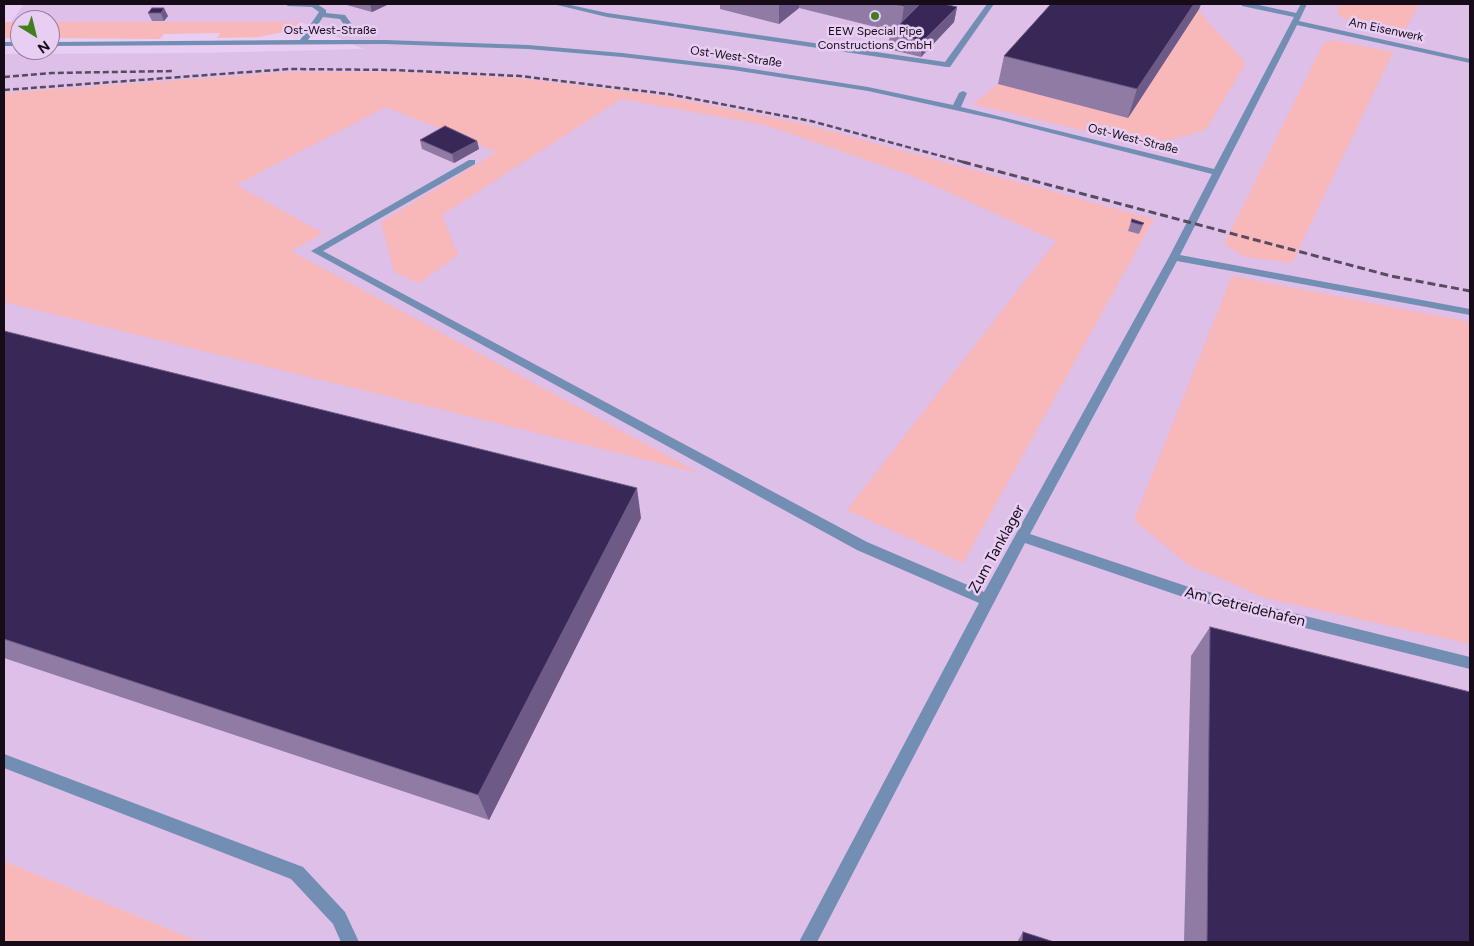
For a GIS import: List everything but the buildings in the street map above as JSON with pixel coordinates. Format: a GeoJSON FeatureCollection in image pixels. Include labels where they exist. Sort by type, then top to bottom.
{"type":"FeatureCollection","features":[{"type":"Feature","properties":{"kind":"street"},"geometry":{"type":"LineString","coordinates":[[288,4],[314,5],[324,12],[303,42]]}},
{"type":"Feature","properties":{"kind":"street"},"geometry":{"type":"LineString","coordinates":[[557,4],[607,15],[947,65],[990,4]]}},
{"type":"Feature","properties":{"kind":"street","name":"Am Eisenwerk"},"geometry":{"type":"LineString","coordinates":[[1245,4],[1297,19],[1470,61]]}},
{"type":"Feature","properties":{"kind":"street"},"geometry":{"type":"LineString","coordinates":[[1218,173],[1304,4]]}},
{"type":"Feature","properties":{"kind":"street"},"geometry":{"type":"LineString","coordinates":[[322,15],[342,16],[350,27]]}},
{"type":"Feature","properties":{"kind":"street","name":"Ost-West-Straße"},"geometry":{"type":"LineString","coordinates":[[60,44],[385,42],[483,45],[622,55],[733,68],[848,86],[1000,118],[1218,173]]}},
{"type":"Feature","properties":{"kind":"street"},"geometry":{"type":"LineString","coordinates":[[956,108],[963,93]]}},
{"type":"Feature","properties":{"kind":"street"},"geometry":{"type":"LineString","coordinates":[[472,162],[316,251],[862,546],[987,600]]}},
{"type":"Feature","properties":{"kind":"street","name":"Zum Tanklager"},"geometry":{"type":"LineString","coordinates":[[808,942],[987,600],[1023,537],[1218,173]]}},
{"type":"Feature","properties":{"kind":"street"},"geometry":{"type":"LineString","coordinates":[[1174,257],[1470,312]]}},
{"type":"Feature","properties":{"kind":"street","name":"Am Getreidehafen"},"geometry":{"type":"LineString","coordinates":[[1023,537],[1189,593],[1470,663]]}},
{"type":"Feature","properties":{"kind":"street"},"geometry":{"type":"LineString","coordinates":[[4,761],[297,873],[339,918],[350,942]]}},
{"type":"Feature","properties":{"kind":"shaded area"},"geometry":{"type":"Polygon","coordinates":[[[24,4],[1470,4],[1470,942],[200,942],[4,861],[4,54],[10,54],[10,60],[60,60],[60,54],[364,49],[301,22],[60,22],[60,10],[20,10],[24,4]]]}},
{"type":"Feature","properties":{"kind":"shaded area"},"geometry":{"type":"Polygon","coordinates":[[[1340,4],[1419,4],[1404,32],[1362,26],[1341,17],[1337,12],[1340,4]]]}},
{"type":"Feature","properties":{"kind":"shaded area"},"geometry":{"type":"Polygon","coordinates":[[[1199,9],[1207,21],[1242,58],[1245,65],[1207,128],[1197,133],[1164,141],[1115,138],[973,104],[998,84],[1128,118],[1199,9]]]}},
{"type":"Feature","properties":{"kind":"shaded area"},"geometry":{"type":"Polygon","coordinates":[[[4,22],[10,22],[10,38],[4,38],[4,22]]]}},
{"type":"Feature","properties":{"kind":"shaded area"},"geometry":{"type":"Polygon","coordinates":[[[60,22],[301,22],[288,31],[260,37],[217,38],[220,33],[164,34],[160,39],[60,38],[60,22]]]}},
{"type":"Feature","properties":{"kind":"shaded area"},"geometry":{"type":"Polygon","coordinates":[[[1332,40],[1393,52],[1292,263],[1245,257],[1224,244],[1323,44],[1332,40]]]}},
{"type":"Feature","properties":{"kind":"shaded area"},"geometry":{"type":"Polygon","coordinates":[[[289,72],[392,72],[517,78],[664,96],[808,125],[1154,219],[963,563],[847,510],[1056,241],[910,175],[765,125],[621,99],[442,215],[458,255],[419,283],[394,272],[381,222],[497,152],[386,107],[236,185],[323,233],[291,251],[699,473],[4,302],[4,93],[289,72]]]}},
{"type":"Feature","properties":{"kind":"shaded area"},"geometry":{"type":"Polygon","coordinates":[[[1232,276],[1470,322],[1470,644],[1265,598],[1187,564],[1134,520],[1232,276]]]}},
{"type":"Feature","properties":{"kind":"shaded area"},"geometry":{"type":"Polygon","coordinates":[[[4,861],[200,942],[4,942],[4,861]]]}},
{"type":"Feature","properties":{"kind":"railway"},"geometry":{"type":"LineString","coordinates":[[4,90],[289,69],[395,70],[520,76],[668,94],[811,121],[967,163]]}},
{"type":"Feature","properties":{"kind":"railway"},"geometry":{"type":"LineString","coordinates":[[4,77],[52,73],[174,71]]}},
{"type":"Feature","properties":{"kind":"railway"},"geometry":{"type":"LineString","coordinates":[[963,162],[1391,276],[1470,291]]}},
{"type":"Feature","properties":{"kind":"place","name":"EEW Special Pipe Constructions GmbH"},"geometry":{"type":"Point","coordinates":[875,16]}}]}
